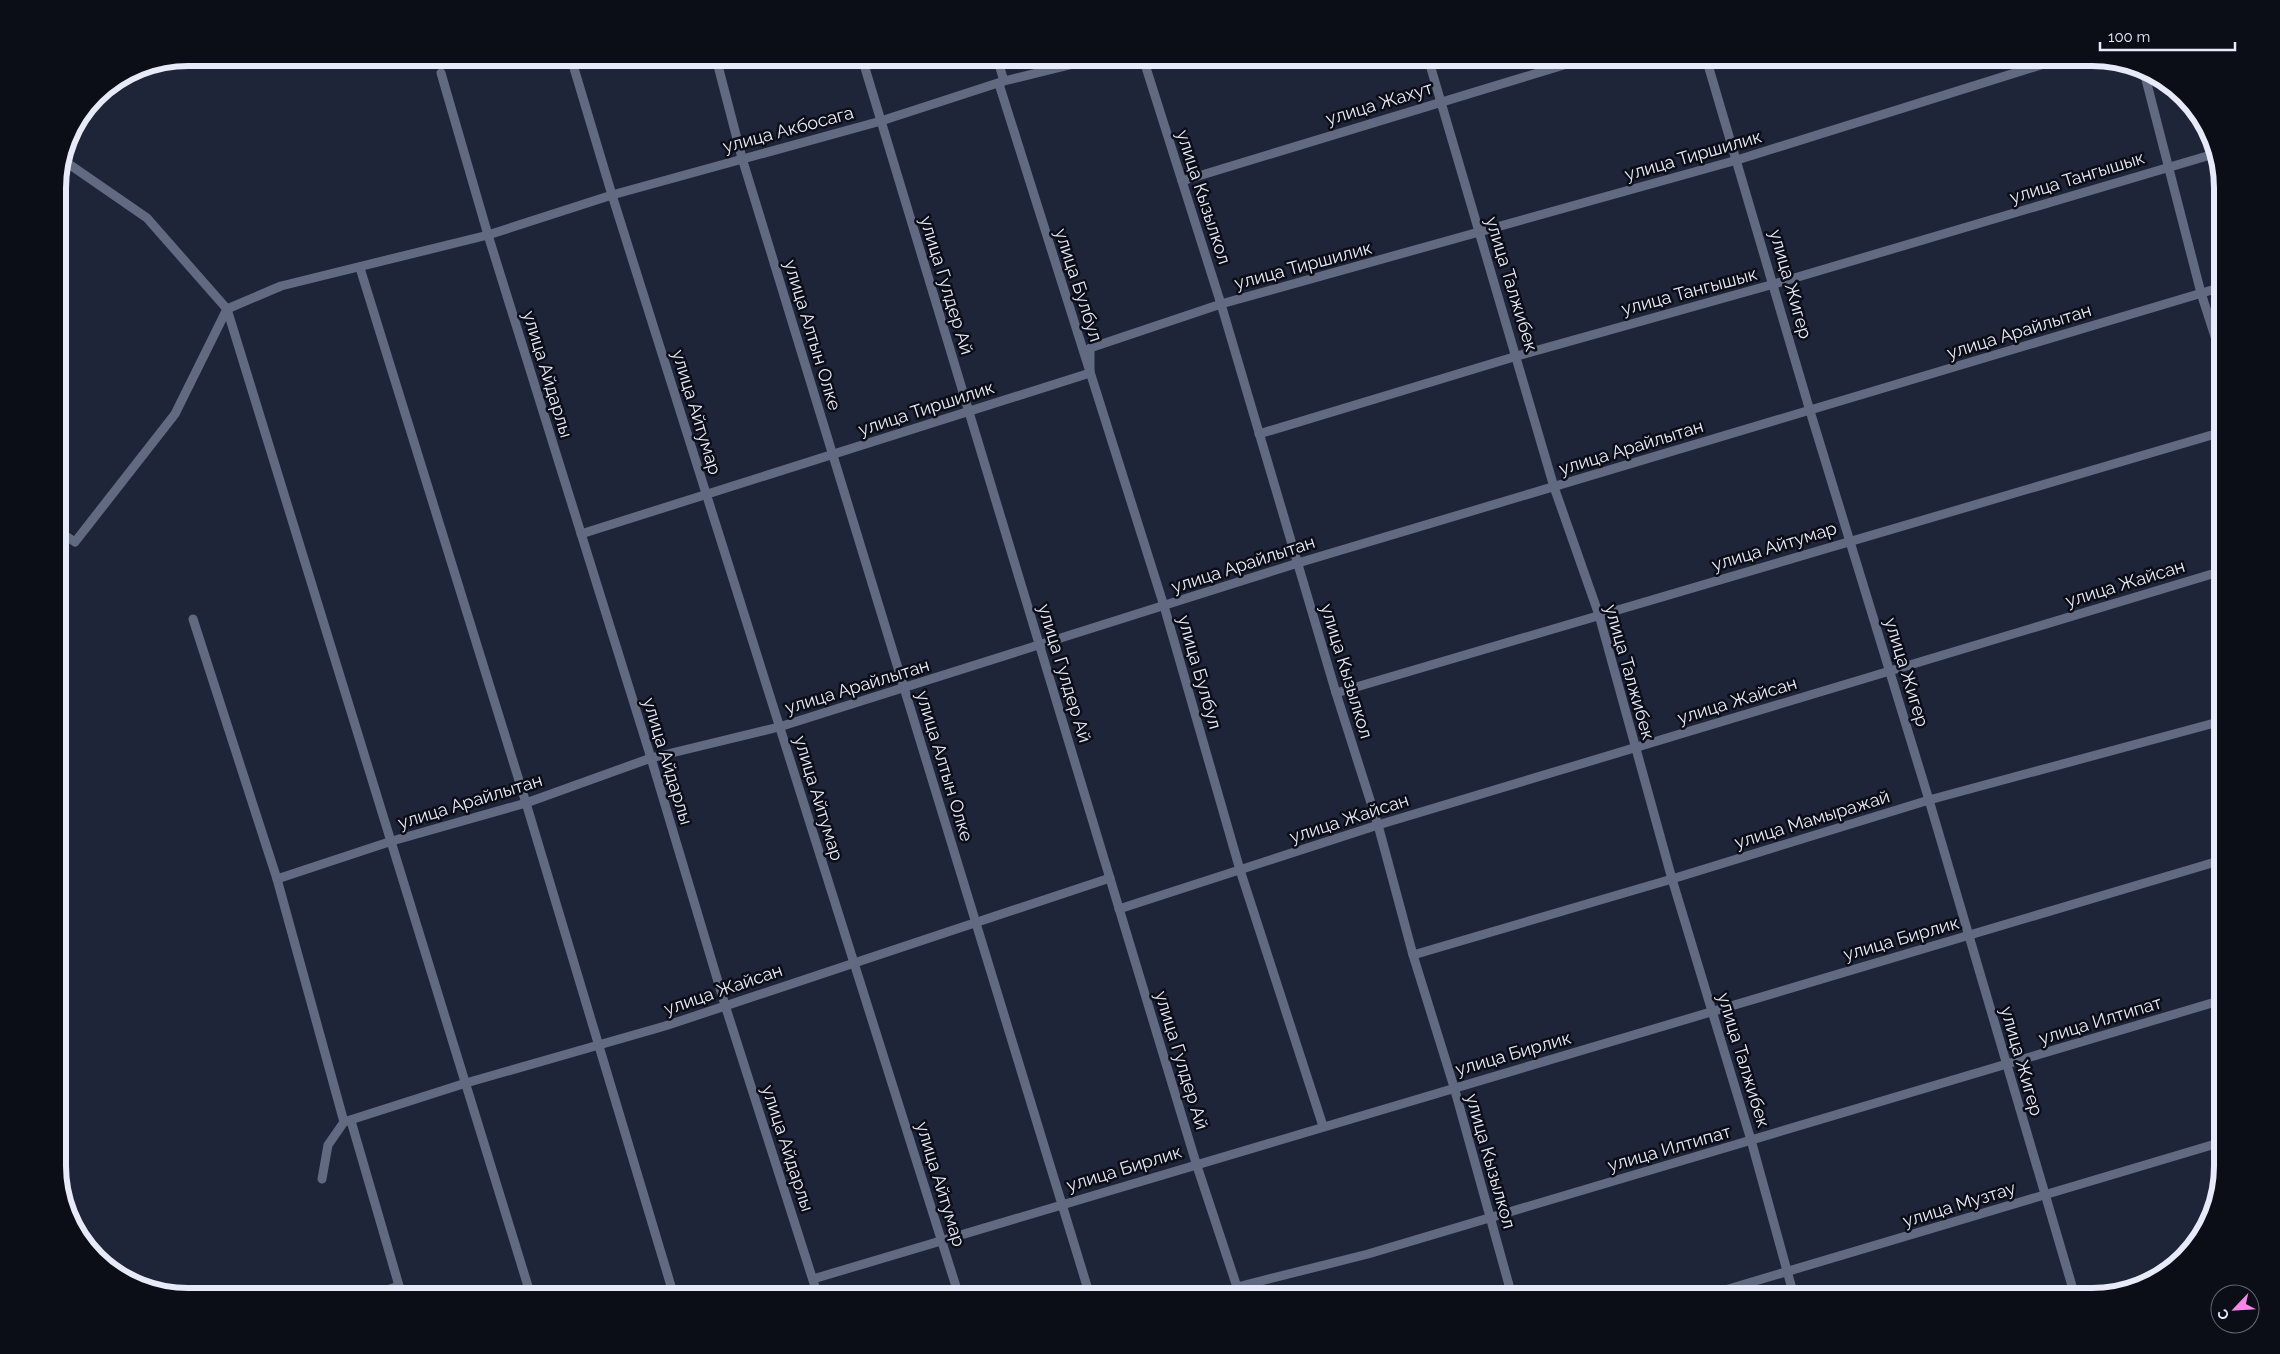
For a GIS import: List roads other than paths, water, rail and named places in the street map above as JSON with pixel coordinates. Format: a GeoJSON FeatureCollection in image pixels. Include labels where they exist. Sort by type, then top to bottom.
{"type":"FeatureCollection","features":[{"type":"Feature","properties":{"kind":"street","name":"улица Кызылкол"},"geometry":{"type":"LineString","coordinates":[[1146,66],[1221,304],[1336,693],[1378,825],[1413,955],[1454,1087],[1510,1288]]}},
{"type":"Feature","properties":{"kind":"street","name":"улица Талжибек"},"geometry":{"type":"LineString","coordinates":[[1430,66],[1554,486],[1599,615],[1672,879],[1751,1140],[1792,1288]]}},
{"type":"Feature","properties":{"kind":"street","name":"улица Жахут"},"geometry":{"type":"LineString","coordinates":[[1182,182],[1440,101],[1559,66]]}},
{"type":"Feature","properties":{"kind":"street","name":"улица Жигер"},"geometry":{"type":"LineString","coordinates":[[1708,66],[1810,411],[1929,800],[2073,1288]]}},
{"type":"Feature","properties":{"kind":"street","name":"улица Тиршилик"},"geometry":{"type":"LineString","coordinates":[[581,534],[1090,373],[1090,348],[1221,304],[1736,160],[2037,66]]}},
{"type":"Feature","properties":{"kind":"street","name":"улица Айтумар"},"geometry":{"type":"LineString","coordinates":[[574,67],[612,195],[956,1288]]}},
{"type":"Feature","properties":{"kind":"street","name":"улица Алтын Олке"},"geometry":{"type":"LineString","coordinates":[[718,67],[742,158],[1088,1288]]}},
{"type":"Feature","properties":{"kind":"street","name":"улица Гулдер Ай"},"geometry":{"type":"LineString","coordinates":[[865,67],[1196,1164],[1237,1287]]}},
{"type":"Feature","properties":{"kind":"street","name":"улица Булбул"},"geometry":{"type":"LineString","coordinates":[[998,67],[1001,82],[1090,373],[1164,606],[1240,870],[1324,1126]]}},
{"type":"Feature","properties":{"kind":"street","name":"улица Акбосага"},"geometry":{"type":"LineString","coordinates":[[228,309],[280,286],[326,274],[360,268],[488,235],[612,195],[881,121],[1001,82],[1063,67]]}},
{"type":"Feature","properties":{"kind":"street","name":"улица Айдарлы"},"geometry":{"type":"LineString","coordinates":[[441,73],[488,235],[651,758],[725,1005],[816,1288]]}},
{"type":"Feature","properties":{"kind":"street"},"geometry":{"type":"LineString","coordinates":[[2146,80],[2201,293],[2213,331]]}},
{"type":"Feature","properties":{"kind":"street","name":"улица Тангышык"},"geometry":{"type":"LineString","coordinates":[[1259,434],[1517,356],[1774,284],[2209,156]]}},
{"type":"Feature","properties":{"kind":"street"},"geometry":{"type":"LineString","coordinates":[[69,165],[147,218],[228,309],[529,1288]]}},
{"type":"Feature","properties":{"kind":"street"},"geometry":{"type":"LineString","coordinates":[[360,268],[526,803],[672,1288]]}},
{"type":"Feature","properties":{"kind":"street","name":"улица Арайлытан"},"geometry":{"type":"LineString","coordinates":[[277,879],[392,841],[526,803],[651,758],[780,727],[1298,563],[2213,290]]}},
{"type":"Feature","properties":{"kind":"street"},"geometry":{"type":"LineString","coordinates":[[67,537],[75,542],[175,414],[228,309]]}},
{"type":"Feature","properties":{"kind":"street","name":"улица Айтумар"},"geometry":{"type":"LineString","coordinates":[[1336,693],[2213,435]]}},
{"type":"Feature","properties":{"kind":"street","name":"улица Жайсан"},"geometry":{"type":"LineString","coordinates":[[1119,909],[1378,825],[2213,574]]}},
{"type":"Feature","properties":{"kind":"street"},"geometry":{"type":"LineString","coordinates":[[193,619],[277,879],[399,1286],[393,1288]]}},
{"type":"Feature","properties":{"kind":"street","name":"улица Мамыражай"},"geometry":{"type":"LineString","coordinates":[[1413,955],[1672,879],[1929,800],[2214,723]]}},
{"type":"Feature","properties":{"kind":"street","name":"улица Бирлик"},"geometry":{"type":"LineString","coordinates":[[813,1279],[2214,862]]}},
{"type":"Feature","properties":{"kind":"street","name":"улица Жайсан"},"geometry":{"type":"LineString","coordinates":[[348,1121],[466,1083],[599,1046],[1110,878]]}},
{"type":"Feature","properties":{"kind":"street","name":"улица Илтипат"},"geometry":{"type":"LineString","coordinates":[[1237,1287],[1368,1254],[2214,1002]]}},
{"type":"Feature","properties":{"kind":"street"},"geometry":{"type":"LineString","coordinates":[[322,1179],[328,1145],[348,1121]]}},
{"type":"Feature","properties":{"kind":"street","name":"улица Музтау"},"geometry":{"type":"LineString","coordinates":[[1733,1288],[2214,1144]]}}]}
